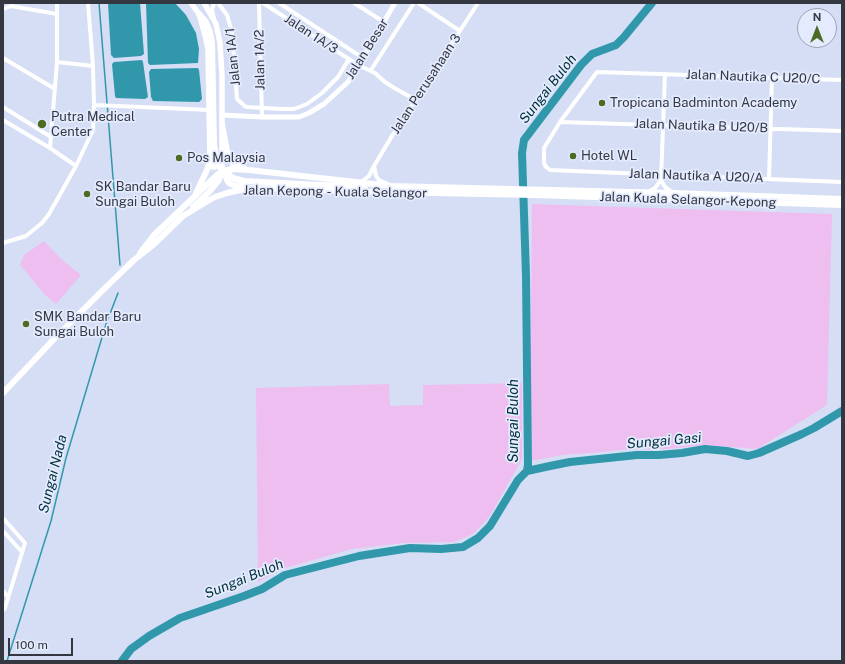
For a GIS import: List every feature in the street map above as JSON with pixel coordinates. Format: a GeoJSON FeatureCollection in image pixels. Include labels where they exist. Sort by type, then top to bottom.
{"type":"FeatureCollection","features":[{"type":"Feature","properties":{"kind":"highway"},"geometry":{"type":"LineString","coordinates":[[199,14],[206,22],[212,43],[215,155],[217,161],[226,173],[233,178],[244,181],[367,188],[384,192]]}},
{"type":"Feature","properties":{"kind":"highway"},"geometry":{"type":"LineString","coordinates":[[222,124],[229,160],[234,165],[249,170]]}},
{"type":"Feature","properties":{"kind":"highway"},"geometry":{"type":"LineString","coordinates":[[183,216],[219,180],[222,155]]}},
{"type":"Feature","properties":{"kind":"highway"},"geometry":{"type":"LineString","coordinates":[[193,198],[210,161]]}},
{"type":"Feature","properties":{"kind":"highway"},"geometry":{"type":"LineString","coordinates":[[253,188],[240,187],[229,183],[226,177],[227,174],[232,169],[249,170],[361,182]]}},
{"type":"Feature","properties":{"kind":"highway","name":"Jalan Kepong - Kuala Selangor"},"geometry":{"type":"LineString","coordinates":[[134,260],[154,235],[217,175],[221,172],[232,169]]}},
{"type":"Feature","properties":{"kind":"highway","name":"Jalan Kepong - Kuala Selangor"},"geometry":{"type":"LineString","coordinates":[[361,182],[391,186],[534,192]]}},
{"type":"Feature","properties":{"kind":"highway","name":"Jalan Kepong - Kuala Selangor"},"geometry":{"type":"LineString","coordinates":[[3,393],[60,332],[134,260],[152,246],[183,216],[215,197],[253,188],[384,192],[517,191]]}},
{"type":"Feature","properties":{"kind":"highway","name":"Jalan Kuala Selangor-Kepong"},"geometry":{"type":"LineString","coordinates":[[534,192],[672,192],[842,199]]}},
{"type":"Feature","properties":{"kind":"highway","name":"Jalan Kuala Selangor-Kepong"},"geometry":{"type":"LineString","coordinates":[[534,192],[842,205]]}},
{"type":"Feature","properties":{"kind":"main road"},"geometry":{"type":"LineString","coordinates":[[191,3],[199,14],[208,49],[210,161],[213,167],[218,166],[221,162],[222,155],[222,76],[220,43],[216,24],[204,3]]}},
{"type":"Feature","properties":{"kind":"street"},"geometry":{"type":"LineString","coordinates":[[50,148],[57,62],[57,3]]}},
{"type":"Feature","properties":{"kind":"street"},"geometry":{"type":"LineString","coordinates":[[3,243],[26,236],[42,223],[49,214],[76,166],[93,130],[93,66],[88,3]]}},
{"type":"Feature","properties":{"kind":"street"},"geometry":{"type":"LineString","coordinates":[[214,3],[212,10],[214,19]]}},
{"type":"Feature","properties":{"kind":"street","name":"Jalan 1A/1"},"geometry":{"type":"LineString","coordinates":[[218,3],[227,15],[232,32],[237,99],[246,107],[294,109],[307,104],[322,93],[338,77],[349,59]]}},
{"type":"Feature","properties":{"kind":"street","name":"Jalan 1A/2"},"geometry":{"type":"LineString","coordinates":[[259,3],[262,117]]}},
{"type":"Feature","properties":{"kind":"street","name":"Jalan 1A/3"},"geometry":{"type":"LineString","coordinates":[[263,3],[358,65],[370,70],[390,85],[416,100]]}},
{"type":"Feature","properties":{"kind":"street","name":"Jalan 1A/3"},"geometry":{"type":"LineString","coordinates":[[279,3],[363,58]]}},
{"type":"Feature","properties":{"kind":"street"},"geometry":{"type":"LineString","coordinates":[[354,3],[384,22]]}},
{"type":"Feature","properties":{"kind":"street","name":"Jalan Besar"},"geometry":{"type":"LineString","coordinates":[[222,115],[299,117],[324,104],[348,82],[395,3]]}},
{"type":"Feature","properties":{"kind":"street"},"geometry":{"type":"LineString","coordinates":[[370,70],[414,3]]}},
{"type":"Feature","properties":{"kind":"street"},"geometry":{"type":"LineString","coordinates":[[418,3],[460,30]]}},
{"type":"Feature","properties":{"kind":"street","name":"Jalan Perusahaan 3"},"geometry":{"type":"LineString","coordinates":[[361,182],[369,176],[478,3]]}},
{"type":"Feature","properties":{"kind":"street"},"geometry":{"type":"LineString","coordinates":[[3,9],[10,6],[57,14]]}},
{"type":"Feature","properties":{"kind":"street"},"geometry":{"type":"LineString","coordinates":[[3,58],[55,89]]}},
{"type":"Feature","properties":{"kind":"street"},"geometry":{"type":"LineString","coordinates":[[57,62],[93,66]]}},
{"type":"Feature","properties":{"kind":"street","name":"Jalan Nautika C U20/C"},"geometry":{"type":"LineString","coordinates":[[560,122],[597,72],[842,80]]}},
{"type":"Feature","properties":{"kind":"street"},"geometry":{"type":"LineString","coordinates":[[665,74],[661,180],[665,187],[672,192]]}},
{"type":"Feature","properties":{"kind":"street"},"geometry":{"type":"LineString","coordinates":[[769,179],[772,78]]}},
{"type":"Feature","properties":{"kind":"street"},"geometry":{"type":"LineString","coordinates":[[94,105],[210,110]]}},
{"type":"Feature","properties":{"kind":"street"},"geometry":{"type":"LineString","coordinates":[[3,107],[51,137]]}},
{"type":"Feature","properties":{"kind":"street"},"geometry":{"type":"LineString","coordinates":[[3,120],[50,148],[76,166]]}},
{"type":"Feature","properties":{"kind":"street","name":"Jalan Nautika B U20/B"},"geometry":{"type":"LineString","coordinates":[[560,122],[842,131]]}},
{"type":"Feature","properties":{"kind":"street","name":"Jalan Nautika A U20/A"},"geometry":{"type":"LineString","coordinates":[[560,122],[544,148],[544,163],[550,170],[842,182]]}},
{"type":"Feature","properties":{"kind":"street"},"geometry":{"type":"LineString","coordinates":[[374,166],[376,176],[379,180],[391,186]]}},
{"type":"Feature","properties":{"kind":"street"},"geometry":{"type":"LineString","coordinates":[[648,192],[655,188],[661,180]]}},
{"type":"Feature","properties":{"kind":"street"},"geometry":{"type":"LineString","coordinates":[[3,518],[24,541],[25,545],[5,608],[3,610]]}},
{"type":"Feature","properties":{"kind":"street"},"geometry":{"type":"LineString","coordinates":[[3,532],[22,552]]}},
{"type":"Feature","properties":{"kind":"street"},"geometry":{"type":"LineString","coordinates":[[3,591],[8,597]]}},
{"type":"Feature","properties":{"kind":"shaded area"},"geometry":{"type":"Polygon","coordinates":[[[532,204],[832,214],[827,405],[757,449],[707,445],[667,449],[630,449],[563,455],[530,461],[532,204]]]}},
{"type":"Feature","properties":{"kind":"shaded area"},"geometry":{"type":"Polygon","coordinates":[[[44,241],[61,259],[81,275],[56,304],[44,294],[20,265],[24,255],[44,241]]]}},
{"type":"Feature","properties":{"kind":"shaded area"},"geometry":{"type":"Polygon","coordinates":[[[522,383],[522,459],[490,516],[473,534],[454,542],[403,543],[352,549],[281,569],[258,582],[256,388],[389,384],[390,406],[423,405],[423,385],[522,383]]]}},
{"type":"Feature","properties":{"kind":"water"},"geometry":{"type":"Polygon","coordinates":[[[108,3],[140,3],[144,54],[141,56],[114,58],[111,55],[108,3]]]}},
{"type":"Feature","properties":{"kind":"water"},"geometry":{"type":"Polygon","coordinates":[[[146,3],[175,3],[186,15],[196,33],[199,49],[198,63],[150,65],[148,63],[146,3]]]}},
{"type":"Feature","properties":{"kind":"water"},"geometry":{"type":"Polygon","coordinates":[[[142,60],[148,97],[145,99],[116,98],[112,64],[114,62],[142,60]]]}},
{"type":"Feature","properties":{"kind":"water"},"geometry":{"type":"Polygon","coordinates":[[[198,68],[202,99],[199,102],[153,101],[151,97],[149,72],[151,69],[198,68]]]}},
{"type":"Feature","properties":{"kind":"waterway","name":"Sungai Nada"},"geometry":{"type":"LineString","coordinates":[[99,3],[120,265]]}},
{"type":"Feature","properties":{"kind":"waterway","name":"Sungai Buloh"},"geometry":{"type":"LineString","coordinates":[[122,661],[131,649],[149,636],[180,618],[262,589],[285,575],[359,556],[410,548],[441,549],[463,547],[478,538],[490,526],[518,480],[527,471],[528,465],[526,275],[522,153],[524,140],[581,65],[592,54],[616,45],[652,3]]}},
{"type":"Feature","properties":{"kind":"waterway","name":"Sungai Nada"},"geometry":{"type":"LineString","coordinates":[[7,661],[51,521],[66,458],[106,324],[118,293]]}},
{"type":"Feature","properties":{"kind":"waterway","name":"Sungai Gasi"},"geometry":{"type":"LineString","coordinates":[[527,471],[570,462],[637,455],[682,453],[705,449],[727,451],[748,456],[759,453],[802,434],[842,411]]}},
{"type":"Feature","properties":{"kind":"place","name":"Tropicana Badminton Academy"},"geometry":{"type":"Point","coordinates":[602,103]}},
{"type":"Feature","properties":{"kind":"place","name":"Putra Medical Center"},"geometry":{"type":"Point","coordinates":[42,124]}},
{"type":"Feature","properties":{"kind":"place","name":"Hotel WL"},"geometry":{"type":"Point","coordinates":[573,156]}},
{"type":"Feature","properties":{"kind":"place","name":"Pos Malaysia"},"geometry":{"type":"Point","coordinates":[179,158]}},
{"type":"Feature","properties":{"kind":"place","name":"SK Bandar Baru Sungai Buloh"},"geometry":{"type":"Point","coordinates":[87,194]}},
{"type":"Feature","properties":{"kind":"place","name":"SMK Bandar Baru Sungai Buloh"},"geometry":{"type":"Point","coordinates":[26,324]}}]}
